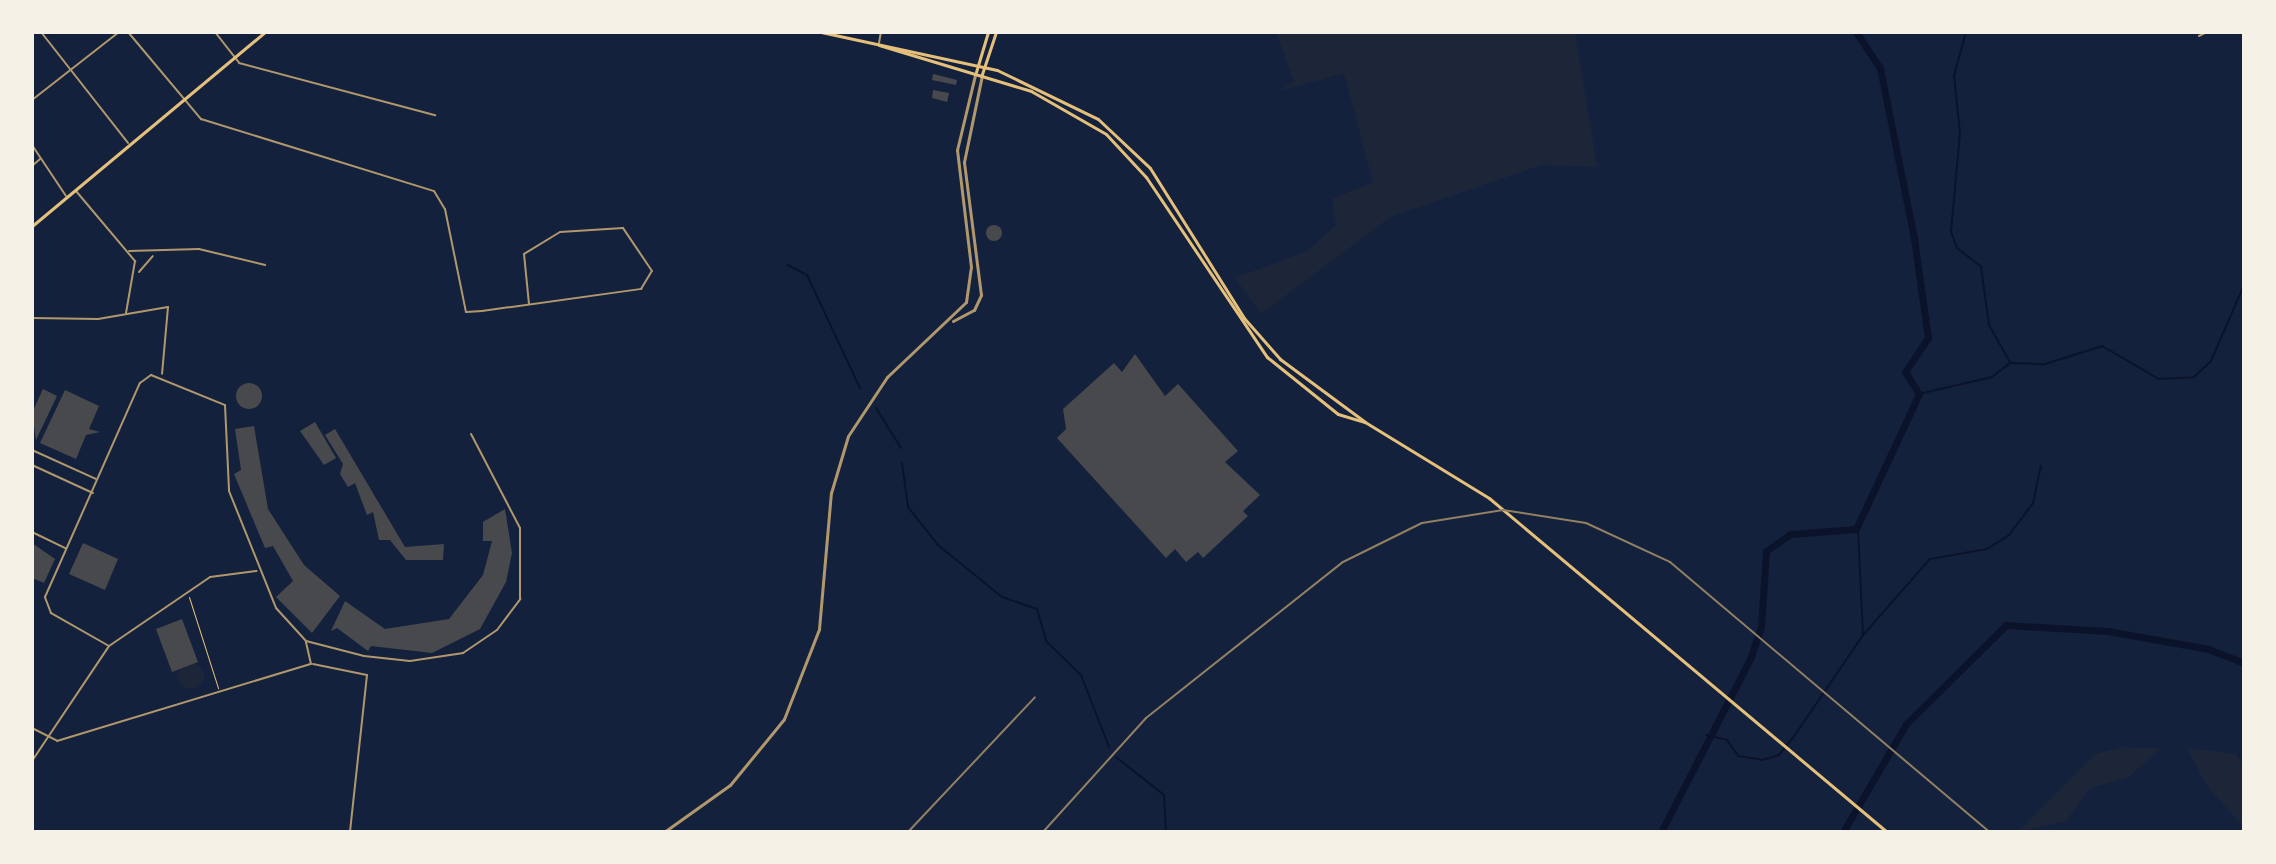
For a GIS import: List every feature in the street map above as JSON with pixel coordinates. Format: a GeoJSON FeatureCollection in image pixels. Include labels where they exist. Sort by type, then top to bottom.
{"type":"FeatureCollection","features":[{"type":"Feature","properties":{"kind":"main road"},"geometry":{"type":"LineString","coordinates":[[32,226],[180,98],[265,32]]}},
{"type":"Feature","properties":{"kind":"main road"},"geometry":{"type":"LineString","coordinates":[[821,32],[985,67],[1075,104],[1128,142],[1244,318],[1280,359],[1365,422],[1470,484],[1887,832]]}},
{"type":"Feature","properties":{"kind":"main road"},"geometry":{"type":"LineString","coordinates":[[976,72],[988,32]]}},
{"type":"Feature","properties":{"kind":"main road"},"geometry":{"type":"LineString","coordinates":[[982,74],[996,32]]}},
{"type":"Feature","properties":{"kind":"main road"},"geometry":{"type":"LineString","coordinates":[[879,45],[982,74],[1055,103],[1106,134],[1146,177],[1267,357],[1338,414],[1365,422]]}},
{"type":"Feature","properties":{"kind":"street"},"geometry":{"type":"LineString","coordinates":[[41,32],[128,143]]}},
{"type":"Feature","properties":{"kind":"street"},"geometry":{"type":"LineString","coordinates":[[32,100],[119,32]]}},
{"type":"Feature","properties":{"kind":"street"},"geometry":{"type":"LineString","coordinates":[[128,32],[180,98],[201,119],[407,177],[441,199],[464,311],[529,304],[641,289],[652,277],[623,228],[560,232],[524,254],[529,304]]}},
{"type":"Feature","properties":{"kind":"street"},"geometry":{"type":"LineString","coordinates":[[215,32],[231,56],[435,115]]}},
{"type":"Feature","properties":{"kind":"street"},"geometry":{"type":"LineString","coordinates":[[879,45],[881,32]]}},
{"type":"Feature","properties":{"kind":"street"},"geometry":{"type":"LineString","coordinates":[[2199,36],[2207,32]]}},
{"type":"Feature","properties":{"kind":"street"},"geometry":{"type":"LineString","coordinates":[[953,321],[970,288],[957,150],[976,72]]}},
{"type":"Feature","properties":{"kind":"street"},"geometry":{"type":"LineString","coordinates":[[664,832],[730,785],[769,742],[799,692],[822,613],[835,474],[867,402],[896,367],[953,321],[974,310],[981,295],[964,162],[982,74]]}},
{"type":"Feature","properties":{"kind":"street"},"geometry":{"type":"LineString","coordinates":[[32,145],[66,196]]}},
{"type":"Feature","properties":{"kind":"street"},"geometry":{"type":"LineString","coordinates":[[32,166],[41,159]]}},
{"type":"Feature","properties":{"kind":"street"},"geometry":{"type":"LineString","coordinates":[[75,189],[127,250],[138,274]]}},
{"type":"Feature","properties":{"kind":"street"},"geometry":{"type":"LineString","coordinates":[[127,250],[154,255],[199,249],[265,265]]}},
{"type":"Feature","properties":{"kind":"street"},"geometry":{"type":"LineString","coordinates":[[126,314],[138,274],[154,255]]}},
{"type":"Feature","properties":{"kind":"street"},"geometry":{"type":"LineString","coordinates":[[32,318],[126,314],[170,308],[161,375]]}},
{"type":"Feature","properties":{"kind":"street"},"geometry":{"type":"LineString","coordinates":[[109,646],[47,609],[46,593],[140,383],[161,375],[225,405],[225,471],[258,571],[269,597],[306,641],[311,664]]}},
{"type":"Feature","properties":{"kind":"street"},"geometry":{"type":"LineString","coordinates":[[306,641],[392,660],[445,658],[480,645],[512,612],[520,599],[520,528],[471,434]]}},
{"type":"Feature","properties":{"kind":"street"},"geometry":{"type":"LineString","coordinates":[[32,450],[98,480]]}},
{"type":"Feature","properties":{"kind":"street"},"geometry":{"type":"LineString","coordinates":[[32,465],[93,493]]}},
{"type":"Feature","properties":{"kind":"street"},"geometry":{"type":"LineString","coordinates":[[32,532],[66,549]]}},
{"type":"Feature","properties":{"kind":"street"},"geometry":{"type":"LineString","coordinates":[[32,761],[44,754],[109,646],[215,575],[258,571]]}},
{"type":"Feature","properties":{"kind":"street"},"geometry":{"type":"LineString","coordinates":[[51,741],[311,664],[367,675],[350,832]]}},
{"type":"Feature","properties":{"kind":"street"},"geometry":{"type":"LineString","coordinates":[[32,728],[51,741]]}},
{"type":"Feature","properties":{"kind":"path"},"geometry":{"type":"LineString","coordinates":[[188,594],[218,690]]}},
{"type":"Feature","properties":{"kind":"shaded area"},"geometry":{"type":"Polygon","coordinates":[[[1276,32],[1575,32],[1597,167],[1542,165],[1392,216],[1261,314],[1235,278],[1307,251],[1336,225],[1332,199],[1373,182],[1344,73],[1280,91],[1294,81],[1276,32]]]}},
{"type":"Feature","properties":{"kind":"shaded area"},"geometry":{"type":"Polygon","coordinates":[[[191,663],[200,667],[204,676],[200,685],[191,689],[182,685],[178,676],[182,667],[191,663]]]}},
{"type":"Feature","properties":{"kind":"shaded area"},"geometry":{"type":"Polygon","coordinates":[[[2122,747],[2161,748],[2129,777],[2090,788],[2066,821],[2018,832],[2096,754],[2122,747]]]}},
{"type":"Feature","properties":{"kind":"shaded area"},"geometry":{"type":"Polygon","coordinates":[[[2187,748],[2236,754],[2244,766],[2244,827],[2207,786],[2187,748]]]}},
{"type":"Feature","properties":{"kind":"building"},"geometry":{"type":"Polygon","coordinates":[[[933,74],[957,80],[956,85],[932,80],[933,74]]]}},
{"type":"Feature","properties":{"kind":"building"},"geometry":{"type":"Polygon","coordinates":[[[933,90],[949,93],[947,102],[932,98],[933,90]]]}},
{"type":"Feature","properties":{"kind":"building"},"geometry":{"type":"Polygon","coordinates":[[[994,225],[1000,227],[1000,239],[994,241],[988,239],[986,233],[988,227],[994,225]]]}},
{"type":"Feature","properties":{"kind":"building"},"geometry":{"type":"Polygon","coordinates":[[[1135,354],[1165,396],[1178,384],[1238,451],[1225,462],[1260,495],[1243,511],[1248,516],[1203,558],[1198,552],[1186,562],[1175,549],[1166,558],[1057,438],[1066,429],[1063,409],[1114,363],[1122,372],[1135,354]]]}},
{"type":"Feature","properties":{"kind":"building"},"geometry":{"type":"Polygon","coordinates":[[[249,383],[258,387],[262,396],[258,405],[249,409],[240,405],[236,396],[240,387],[249,383]]]}},
{"type":"Feature","properties":{"kind":"building"},"geometry":{"type":"Polygon","coordinates":[[[43,389],[57,396],[36,440],[32,413],[43,389]]]}},
{"type":"Feature","properties":{"kind":"building"},"geometry":{"type":"Polygon","coordinates":[[[65,390],[99,406],[89,429],[100,432],[86,435],[76,459],[40,443],[65,390]]]}},
{"type":"Feature","properties":{"kind":"building"},"geometry":{"type":"Polygon","coordinates":[[[315,422],[336,458],[324,465],[300,431],[315,422]]]}},
{"type":"Feature","properties":{"kind":"building"},"geometry":{"type":"Polygon","coordinates":[[[254,426],[268,509],[304,565],[340,596],[312,633],[276,597],[293,581],[273,546],[265,548],[234,474],[241,470],[235,429],[254,426]]]}},
{"type":"Feature","properties":{"kind":"building"},"geometry":{"type":"Polygon","coordinates":[[[335,429],[405,547],[444,544],[443,560],[406,560],[390,540],[379,540],[373,512],[367,515],[355,483],[348,487],[340,474],[343,464],[325,435],[335,429]]]}},
{"type":"Feature","properties":{"kind":"building"},"geometry":{"type":"Polygon","coordinates":[[[505,509],[512,553],[506,582],[480,629],[432,653],[371,646],[368,651],[337,628],[331,631],[345,601],[385,629],[449,619],[483,575],[492,541],[483,541],[483,522],[505,509]]]}},
{"type":"Feature","properties":{"kind":"building"},"geometry":{"type":"Polygon","coordinates":[[[32,543],[55,559],[44,583],[32,578],[32,543]]]}},
{"type":"Feature","properties":{"kind":"building"},"geometry":{"type":"Polygon","coordinates":[[[83,543],[118,559],[105,590],[69,574],[83,543]]]}},
{"type":"Feature","properties":{"kind":"building"},"geometry":{"type":"Polygon","coordinates":[[[182,619],[198,662],[172,672],[156,629],[182,619]]]}},
{"type":"Feature","properties":{"kind":"waterway"},"geometry":{"type":"LineString","coordinates":[[1661,832],[1750,659],[1761,627],[1766,551],[1790,534],[1856,529],[1919,394],[1905,372],[1928,338],[1914,238],[1880,68],[1856,32]]}},
{"type":"Feature","properties":{"kind":"waterway"},"geometry":{"type":"LineString","coordinates":[[1966,32],[1954,76],[1960,133],[1951,232],[1957,248],[1981,267],[1989,325],[2010,362]]}},
{"type":"Feature","properties":{"kind":"waterway"},"geometry":{"type":"LineString","coordinates":[[788,265],[807,275],[860,388]]}},
{"type":"Feature","properties":{"kind":"waterway"},"geometry":{"type":"LineString","coordinates":[[1919,394],[1992,377],[2010,363],[2045,364],[2102,346],[2159,379],[2194,377],[2211,361],[2244,285]]}},
{"type":"Feature","properties":{"kind":"waterway"},"geometry":{"type":"LineString","coordinates":[[876,408],[901,448]]}},
{"type":"Feature","properties":{"kind":"waterway"},"geometry":{"type":"LineString","coordinates":[[902,463],[908,507],[938,545],[1002,597],[1037,609],[1046,641],[1081,675],[1109,747]]}},
{"type":"Feature","properties":{"kind":"waterway"},"geometry":{"type":"LineString","coordinates":[[1864,634],[1930,559],[1987,549],[2009,535],[2033,503],[2041,466]]}},
{"type":"Feature","properties":{"kind":"waterway"},"geometry":{"type":"LineString","coordinates":[[1706,735],[1727,740],[1738,756],[1762,760],[1779,755],[1793,738],[1863,635],[1858,527]]}},
{"type":"Feature","properties":{"kind":"waterway"},"geometry":{"type":"LineString","coordinates":[[1843,832],[1906,724],[2006,625],[2108,631],[2208,649],[2244,663]]}},
{"type":"Feature","properties":{"kind":"waterway"},"geometry":{"type":"LineString","coordinates":[[1116,757],[1164,795],[1166,832]]}},
{"type":"Feature","properties":{"kind":"railway"},"geometry":{"type":"LineString","coordinates":[[1043,832],[1146,718],[1343,562],[1422,523],[1503,510],[1586,523],[1670,562],[1989,832]]}},
{"type":"Feature","properties":{"kind":"railway"},"geometry":{"type":"LineString","coordinates":[[908,832],[1035,697]]}}]}
